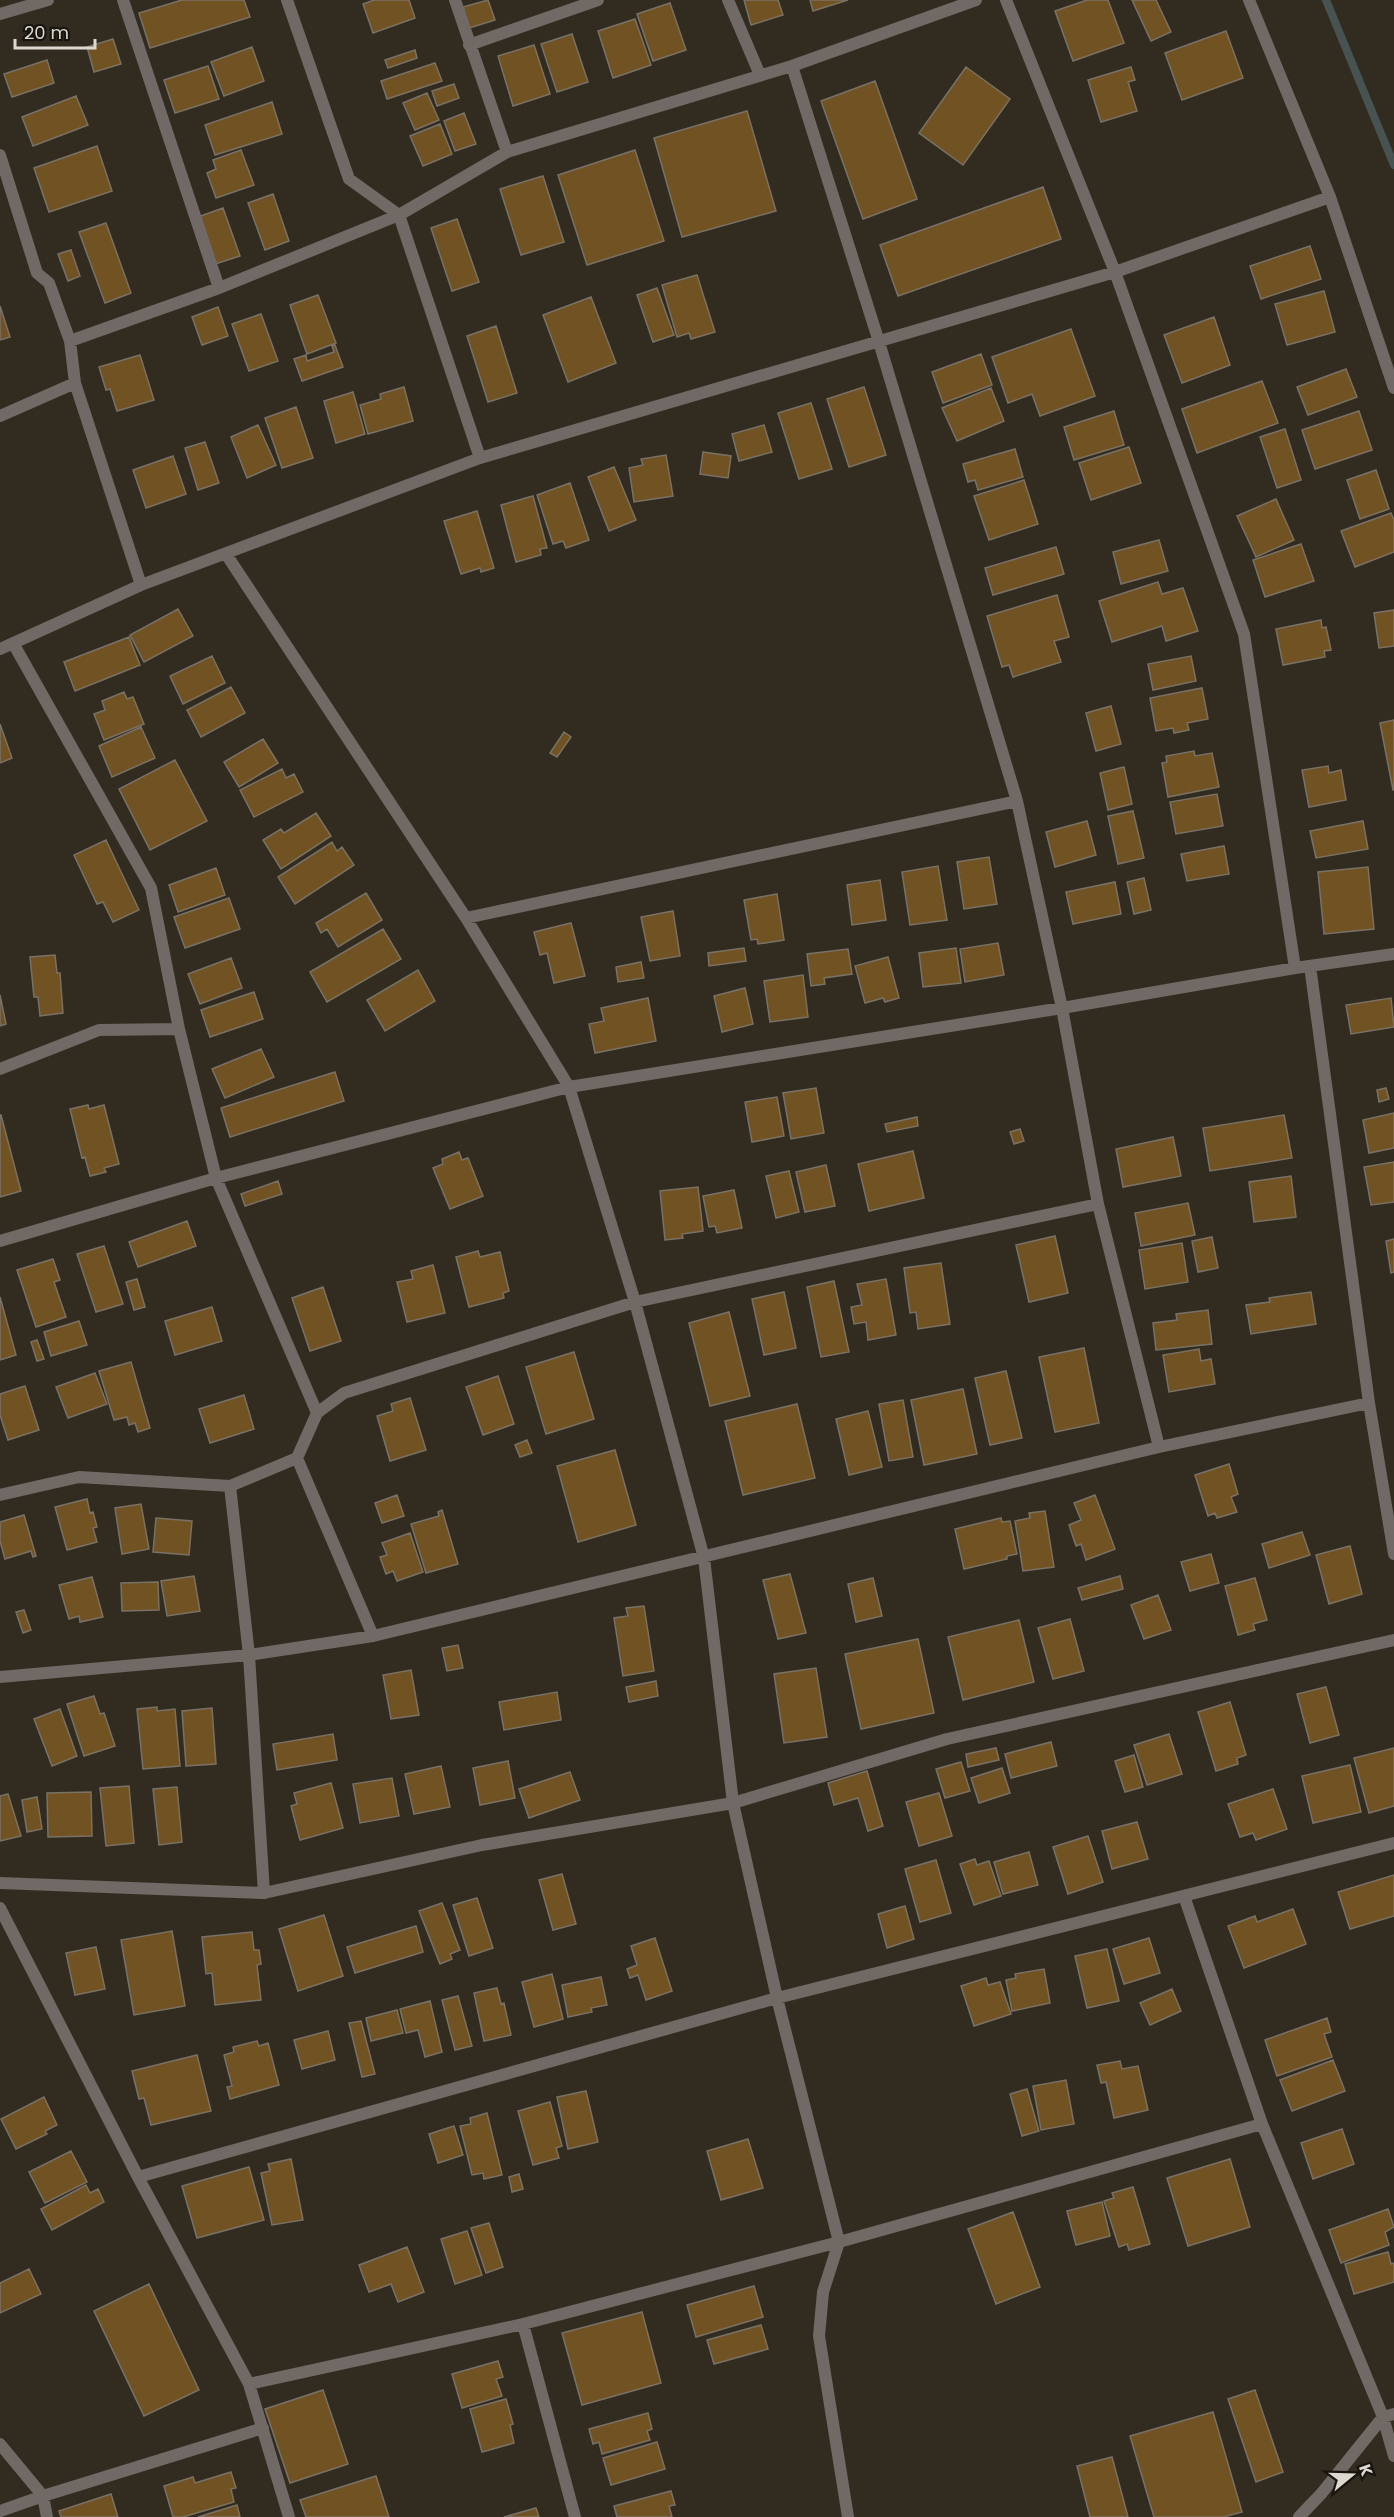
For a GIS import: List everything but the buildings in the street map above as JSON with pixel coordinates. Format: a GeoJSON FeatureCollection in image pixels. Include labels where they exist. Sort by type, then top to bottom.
{"type":"FeatureCollection","features":[{"type":"Feature","properties":{"kind":"street"},"geometry":{"type":"LineString","coordinates":[[0,14],[48,0]]}},
{"type":"Feature","properties":{"kind":"street"},"geometry":{"type":"LineString","coordinates":[[123,0],[219,288]]}},
{"type":"Feature","properties":{"kind":"street"},"geometry":{"type":"LineString","coordinates":[[287,0],[350,179],[399,215],[480,458]]}},
{"type":"Feature","properties":{"kind":"street"},"geometry":{"type":"LineString","coordinates":[[455,0],[507,152]]}},
{"type":"Feature","properties":{"kind":"street"},"geometry":{"type":"LineString","coordinates":[[469,45],[598,0]]}},
{"type":"Feature","properties":{"kind":"street"},"geometry":{"type":"LineString","coordinates":[[728,0],[760,75]]}},
{"type":"Feature","properties":{"kind":"street"},"geometry":{"type":"LineString","coordinates":[[70,341],[219,288],[399,215],[507,152],[792,66],[976,0]]}},
{"type":"Feature","properties":{"kind":"street"},"geometry":{"type":"LineString","coordinates":[[1249,0],[1330,198],[1394,388]]}},
{"type":"Feature","properties":{"kind":"street"},"geometry":{"type":"LineString","coordinates":[[1011,1],[1115,272],[1244,634],[1295,968]]}},
{"type":"Feature","properties":{"kind":"street"},"geometry":{"type":"LineString","coordinates":[[792,66],[879,342],[1017,801],[1062,1008],[1098,1204],[1160,1447]]}},
{"type":"Feature","properties":{"kind":"street"},"geometry":{"type":"LineString","coordinates":[[0,155],[37,273],[49,284],[70,341],[75,384],[141,585]]}},
{"type":"Feature","properties":{"kind":"street"},"geometry":{"type":"LineString","coordinates":[[0,649],[141,585],[480,458],[1115,272],[1330,198]]}},
{"type":"Feature","properties":{"kind":"street"},"geometry":{"type":"LineString","coordinates":[[0,416],[75,384]]}},
{"type":"Feature","properties":{"kind":"street"},"geometry":{"type":"LineString","coordinates":[[226,554],[466,918],[569,1087],[635,1302],[704,1558],[733,1803],[777,1998],[839,2242],[823,2292],[819,2336],[848,2517]]}},
{"type":"Feature","properties":{"kind":"street"},"geometry":{"type":"LineString","coordinates":[[13,643],[152,888],[179,1029],[216,1178],[317,1413]]}},
{"type":"Feature","properties":{"kind":"street"},"geometry":{"type":"LineString","coordinates":[[466,918],[1017,801]]}},
{"type":"Feature","properties":{"kind":"street"},"geometry":{"type":"LineString","coordinates":[[0,1241],[216,1178],[569,1087],[1295,968],[1394,954]]}},
{"type":"Feature","properties":{"kind":"street"},"geometry":{"type":"LineString","coordinates":[[1310,966],[1369,1402],[1394,1554]]}},
{"type":"Feature","properties":{"kind":"street"},"geometry":{"type":"LineString","coordinates":[[0,1069],[99,1030],[179,1029]]}},
{"type":"Feature","properties":{"kind":"street"},"geometry":{"type":"LineString","coordinates":[[0,1496],[79,1477],[230,1486],[297,1458],[317,1413],[344,1393],[635,1302],[1098,1204]]}},
{"type":"Feature","properties":{"kind":"street"},"geometry":{"type":"LineString","coordinates":[[0,1677],[249,1655],[373,1636],[1160,1447],[1369,1402]]}},
{"type":"Feature","properties":{"kind":"street"},"geometry":{"type":"LineString","coordinates":[[297,1458],[373,1636]]}},
{"type":"Feature","properties":{"kind":"street"},"geometry":{"type":"LineString","coordinates":[[230,1486],[249,1655],[264,1893]]}},
{"type":"Feature","properties":{"kind":"street"},"geometry":{"type":"LineString","coordinates":[[0,1883],[264,1893],[482,1845],[733,1803],[947,1739],[1394,1641]]}},
{"type":"Feature","properties":{"kind":"street"},"geometry":{"type":"LineString","coordinates":[[138,2177],[777,1998],[1394,1843]]}},
{"type":"Feature","properties":{"kind":"street"},"geometry":{"type":"LineString","coordinates":[[1184,1896],[1262,2124],[1388,2416],[1394,2456]]}},
{"type":"Feature","properties":{"kind":"street"},"geometry":{"type":"LineString","coordinates":[[0,1908],[138,2177],[249,2384],[289,2517]]}},
{"type":"Feature","properties":{"kind":"street"},"geometry":{"type":"LineString","coordinates":[[249,2384],[523,2324],[839,2242],[1262,2124]]}},
{"type":"Feature","properties":{"kind":"street"},"geometry":{"type":"LineString","coordinates":[[523,2324],[575,2517]]}},
{"type":"Feature","properties":{"kind":"street"},"geometry":{"type":"LineString","coordinates":[[1299,2517],[1388,2416]]}},
{"type":"Feature","properties":{"kind":"street"},"geometry":{"type":"LineString","coordinates":[[0,2511],[263,2428]]}},
{"type":"Feature","properties":{"kind":"street"},"geometry":{"type":"LineString","coordinates":[[0,2444],[43,2496],[47,2517]]}},
{"type":"Feature","properties":{"kind":"waterway"},"geometry":{"type":"LineString","coordinates":[[1326,0],[1394,165]]}}]}
